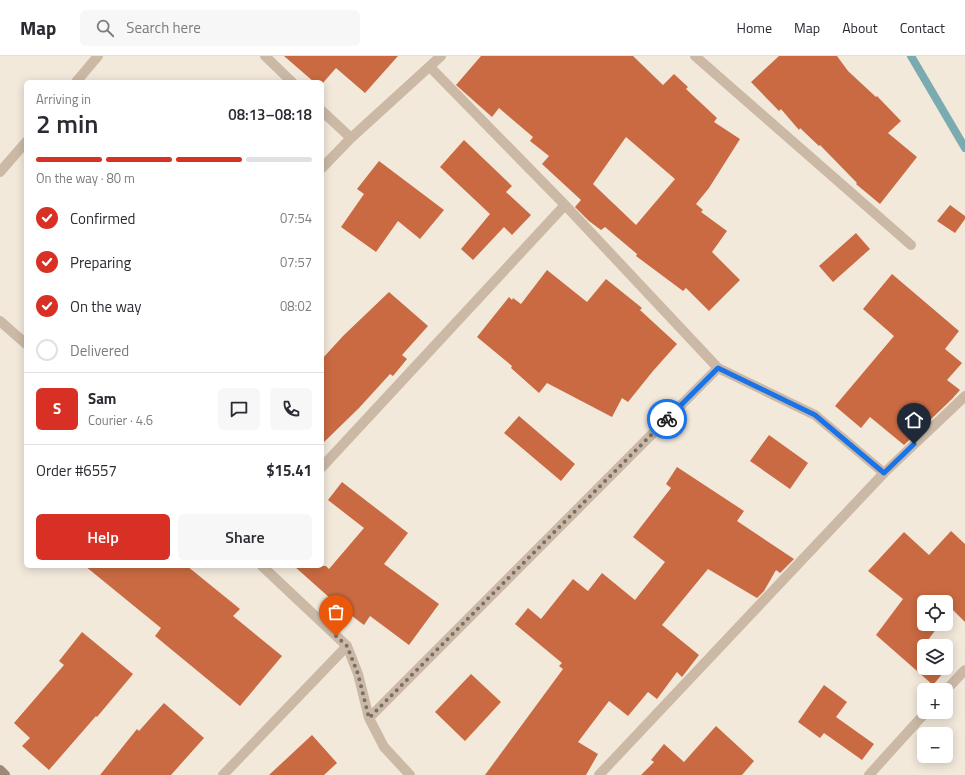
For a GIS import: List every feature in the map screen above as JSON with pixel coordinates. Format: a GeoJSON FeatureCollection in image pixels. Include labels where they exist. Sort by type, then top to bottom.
{"type":"FeatureCollection","features":[{"type":"Feature","properties":{"kind":"main road"},"geometry":{"type":"LineString","coordinates":[[0,770],[5,775]]}},
{"type":"Feature","properties":{"kind":"street"},"geometry":{"type":"LineString","coordinates":[[78,80],[98,56]]}},
{"type":"Feature","properties":{"kind":"street"},"geometry":{"type":"LineString","coordinates":[[264,56],[290,80]]}},
{"type":"Feature","properties":{"kind":"street"},"geometry":{"type":"LineString","coordinates":[[324,166],[351,138],[441,56]]}},
{"type":"Feature","properties":{"kind":"street"},"geometry":{"type":"LineString","coordinates":[[695,56],[911,245]]}},
{"type":"Feature","properties":{"kind":"street"},"geometry":{"type":"LineString","coordinates":[[430,67],[565,205],[718,368],[815,415],[884,473]]}},
{"type":"Feature","properties":{"kind":"street"},"geometry":{"type":"LineString","coordinates":[[324,113],[351,138]]}},
{"type":"Feature","properties":{"kind":"street"},"geometry":{"type":"LineString","coordinates":[[0,172],[24,144]]}},
{"type":"Feature","properties":{"kind":"street"},"geometry":{"type":"LineString","coordinates":[[324,464],[565,205]]}},
{"type":"Feature","properties":{"kind":"street"},"geometry":{"type":"LineString","coordinates":[[0,321],[24,342]]}},
{"type":"Feature","properties":{"kind":"street"},"geometry":{"type":"LineString","coordinates":[[369,718],[718,368]]}},
{"type":"Feature","properties":{"kind":"street"},"geometry":{"type":"LineString","coordinates":[[598,775],[884,473],[965,396]]}},
{"type":"Feature","properties":{"kind":"street"},"geometry":{"type":"LineString","coordinates":[[264,568],[347,646],[358,674],[369,718],[384,747],[410,775]]}},
{"type":"Feature","properties":{"kind":"street"},"geometry":{"type":"LineString","coordinates":[[223,775],[347,646]]}},
{"type":"Feature","properties":{"kind":"street"},"geometry":{"type":"LineString","coordinates":[[953,683],[965,670]]}},
{"type":"Feature","properties":{"kind":"street"},"geometry":{"type":"LineString","coordinates":[[869,775],[920,719]]}},
{"type":"Feature","properties":{"kind":"building"},"geometry":{"type":"Polygon","coordinates":[[[284,56],[398,56],[365,93],[336,68],[324,82],[324,80],[312,80],[284,56]]]}},
{"type":"Feature","properties":{"kind":"building"},"geometry":{"type":"Polygon","coordinates":[[[481,56],[633,56],[663,85],[674,74],[688,87],[686,89],[717,118],[714,122],[740,139],[709,188],[696,204],[703,210],[701,212],[727,231],[712,252],[740,280],[709,311],[686,288],[683,291],[636,256],[637,254],[605,227],[601,230],[589,221],[575,207],[581,200],[542,164],[549,156],[530,141],[533,137],[499,108],[492,117],[456,85],[481,56]],[[626,137],[593,184],[636,225],[675,179],[626,137]]]}},
{"type":"Feature","properties":{"kind":"building"},"geometry":{"type":"Polygon","coordinates":[[[779,56],[837,56],[848,71],[876,97],[877,96],[901,121],[888,133],[917,157],[880,204],[856,184],[857,183],[820,145],[819,146],[800,128],[799,130],[781,109],[779,111],[751,82],[779,56]]]}},
{"type":"Feature","properties":{"kind":"building"},"geometry":{"type":"Polygon","coordinates":[[[464,140],[512,186],[506,192],[531,215],[512,235],[504,227],[473,260],[461,249],[490,214],[440,167],[464,140]]]}},
{"type":"Feature","properties":{"kind":"building"},"geometry":{"type":"Polygon","coordinates":[[[379,161],[444,210],[420,239],[398,221],[376,252],[341,227],[364,194],[357,189],[379,161]]]}},
{"type":"Feature","properties":{"kind":"building"},"geometry":{"type":"Polygon","coordinates":[[[950,205],[965,216],[965,219],[955,233],[937,221],[950,205]]]}},
{"type":"Feature","properties":{"kind":"building"},"geometry":{"type":"Polygon","coordinates":[[[856,233],[870,249],[833,282],[819,266],[856,233]]]}},
{"type":"Feature","properties":{"kind":"building"},"geometry":{"type":"Polygon","coordinates":[[[547,270],[587,302],[606,279],[642,308],[640,310],[677,344],[628,402],[622,398],[612,417],[547,383],[539,393],[511,368],[512,366],[477,337],[509,297],[521,304],[547,270]]]}},
{"type":"Feature","properties":{"kind":"building"},"geometry":{"type":"Polygon","coordinates":[[[892,274],[959,331],[945,349],[962,363],[947,380],[960,390],[904,445],[870,417],[861,428],[835,406],[894,336],[863,309],[892,274]]]}},
{"type":"Feature","properties":{"kind":"building"},"geometry":{"type":"Polygon","coordinates":[[[389,292],[428,326],[402,355],[407,359],[393,376],[390,374],[359,408],[324,442],[324,357],[343,336],[389,292]]]}},
{"type":"Feature","properties":{"kind":"building"},"geometry":{"type":"Polygon","coordinates":[[[519,416],[575,464],[561,481],[504,433],[519,416]]]}},
{"type":"Feature","properties":{"kind":"building"},"geometry":{"type":"Polygon","coordinates":[[[769,435],[808,463],[790,489],[750,461],[769,435]]]}},
{"type":"Feature","properties":{"kind":"building"},"geometry":{"type":"Polygon","coordinates":[[[677,467],[744,511],[737,521],[794,559],[780,573],[776,570],[764,591],[757,598],[708,569],[662,625],[699,655],[682,677],[677,672],[657,699],[648,692],[628,716],[609,701],[578,742],[598,754],[586,775],[485,775],[563,669],[559,666],[562,663],[515,624],[528,608],[541,619],[573,579],[588,591],[602,573],[635,600],[665,562],[633,537],[671,488],[666,484],[677,467]]]}},
{"type":"Feature","properties":{"kind":"building"},"geometry":{"type":"Polygon","coordinates":[[[342,482],[408,533],[384,564],[439,604],[409,645],[370,616],[364,625],[340,607],[296,568],[324,568],[324,566],[326,566],[329,569],[364,528],[328,500],[342,482]]]}},
{"type":"Feature","properties":{"kind":"building"},"geometry":{"type":"Polygon","coordinates":[[[951,531],[965,544],[965,622],[953,610],[953,595],[917,595],[917,631],[935,631],[929,639],[917,639],[917,671],[876,635],[903,599],[868,571],[904,532],[929,555],[951,531]]]}},
{"type":"Feature","properties":{"kind":"building"},"geometry":{"type":"Polygon","coordinates":[[[87,568],[189,568],[240,609],[233,616],[282,656],[240,706],[155,636],[161,628],[87,568]]]}},
{"type":"Feature","properties":{"kind":"building"},"geometry":{"type":"Polygon","coordinates":[[[82,632],[133,674],[97,717],[96,716],[49,770],[22,746],[30,738],[14,723],[64,665],[59,661],[82,632]]]}},
{"type":"Feature","properties":{"kind":"building"},"geometry":{"type":"Polygon","coordinates":[[[471,674],[501,702],[465,741],[435,712],[471,674]]]}},
{"type":"Feature","properties":{"kind":"building"},"geometry":{"type":"Polygon","coordinates":[[[922,675],[941,675],[935,683],[931,683],[922,675]]]}},
{"type":"Feature","properties":{"kind":"building"},"geometry":{"type":"Polygon","coordinates":[[[824,685],[847,702],[836,717],[874,744],[862,760],[824,733],[820,738],[798,722],[824,685]]]}},
{"type":"Feature","properties":{"kind":"building"},"geometry":{"type":"Polygon","coordinates":[[[164,703],[204,738],[171,775],[100,775],[137,729],[139,731],[164,703]]]}},
{"type":"Feature","properties":{"kind":"building"},"geometry":{"type":"Polygon","coordinates":[[[716,726],[754,761],[742,775],[641,775],[654,762],[651,760],[664,744],[684,762],[716,726]]]}},
{"type":"Feature","properties":{"kind":"building"},"geometry":{"type":"Polygon","coordinates":[[[312,735],[337,763],[324,775],[269,775],[312,735]]]}},
{"type":"Feature","properties":{"kind":"waterway"},"geometry":{"type":"LineString","coordinates":[[911,56],[965,148]]}},
{"type":"Feature","properties":{"kind":"way so far"},"geometry":{"type":"LineString","coordinates":[[336,636],[347,646],[358,674],[369,718],[667,419]]}},
{"type":"Feature","properties":{"kind":"route"},"geometry":{"type":"LineString","coordinates":[[667,419],[718,368],[815,415],[884,473],[914,444]]}}]}
